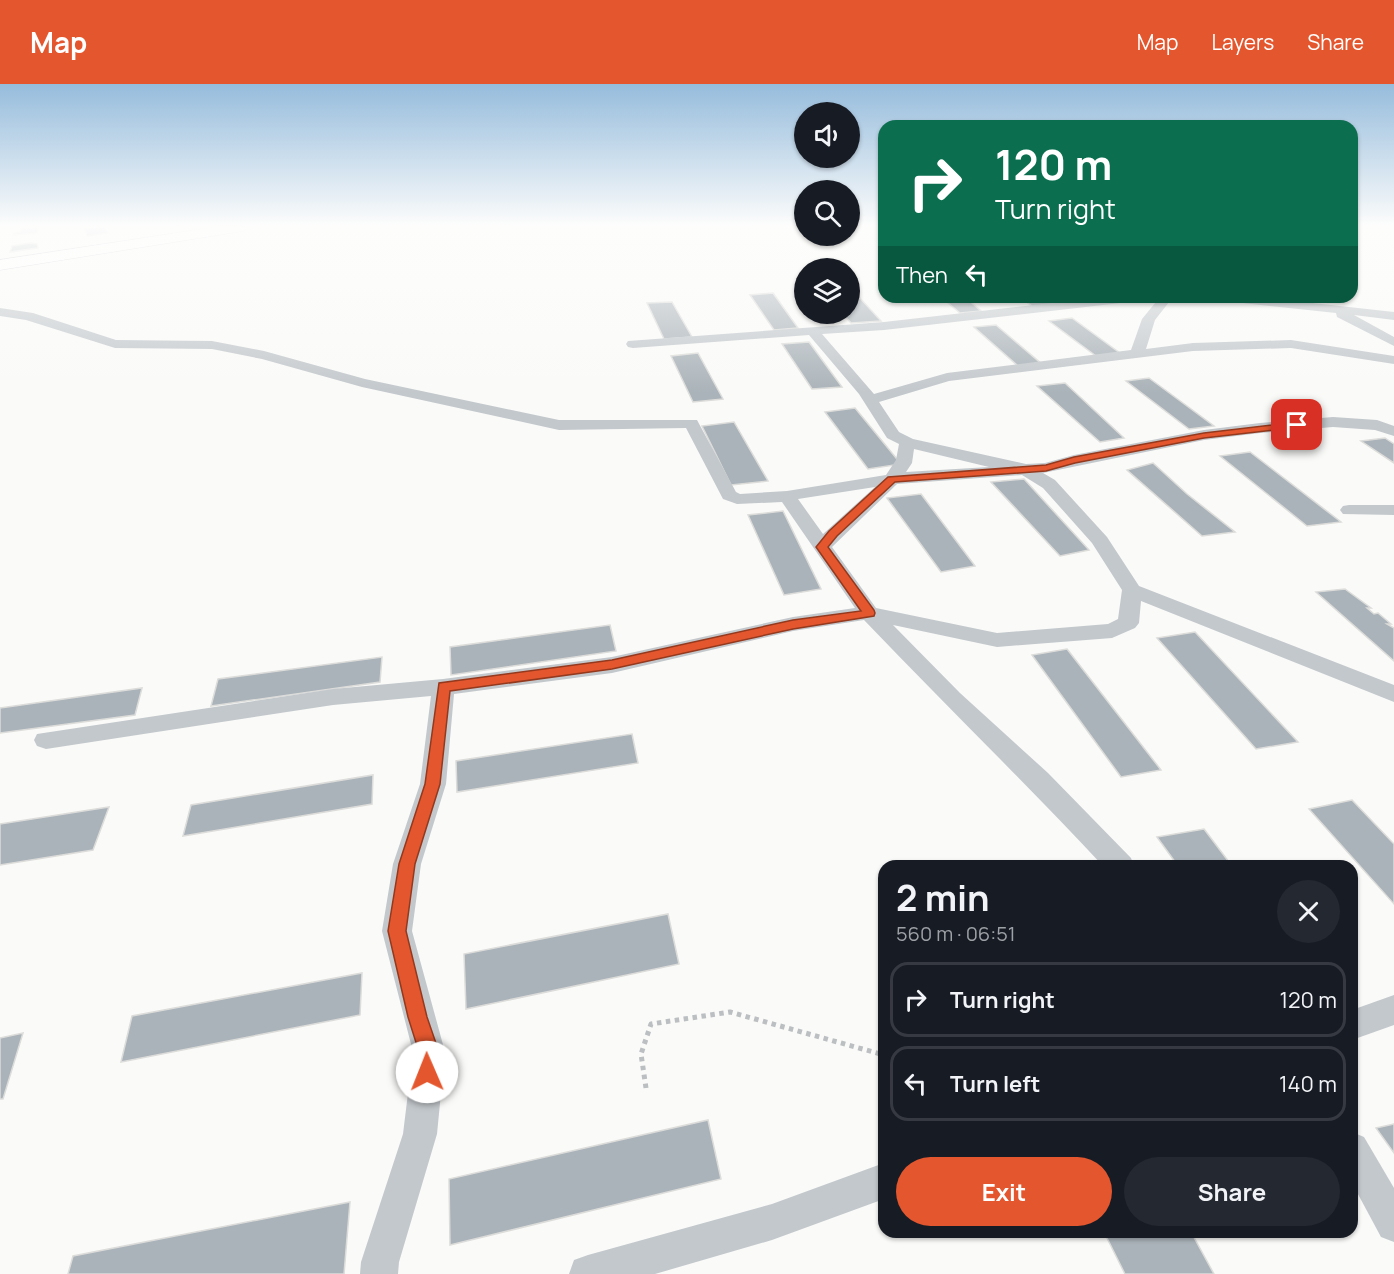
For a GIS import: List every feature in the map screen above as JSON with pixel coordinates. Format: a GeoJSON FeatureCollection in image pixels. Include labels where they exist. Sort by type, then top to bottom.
{"type":"FeatureCollection","features":[{"type":"Feature","properties":{"kind":"street"},"geometry":{"type":"LineString","coordinates":[[633,344],[813,332],[1094,303]]}},
{"type":"Feature","properties":{"kind":"street"},"geometry":{"type":"LineString","coordinates":[[1137,354],[1149,319],[1162,303]]}},
{"type":"Feature","properties":{"kind":"street"},"geometry":{"type":"LineString","coordinates":[[1282,303],[1394,316]]}},
{"type":"Feature","properties":{"kind":"street"},"geometry":{"type":"LineString","coordinates":[[1321,303],[1390,338]]}},
{"type":"Feature","properties":{"kind":"street"},"geometry":{"type":"LineString","coordinates":[[0,312],[28,316],[115,344],[212,345],[264,355],[363,384],[559,425],[691,423],[729,495],[737,499],[787,496],[892,479],[1046,468],[1074,460],[1194,437],[1260,428],[1334,422],[1377,425],[1394,431]]}},
{"type":"Feature","properties":{"kind":"street"},"geometry":{"type":"LineString","coordinates":[[813,332],[835,355],[870,400],[893,435],[907,442],[1024,469],[1049,483],[1100,541],[1118,572],[1132,590],[1394,694]]}},
{"type":"Feature","properties":{"kind":"street"},"geometry":{"type":"LineString","coordinates":[[870,400],[947,377],[1193,347],[1291,344],[1394,360]]}},
{"type":"Feature","properties":{"kind":"street"},"geometry":{"type":"LineString","coordinates":[[822,547],[833,533],[892,479],[904,464],[907,442]]}},
{"type":"Feature","properties":{"kind":"street"},"geometry":{"type":"LineString","coordinates":[[787,496],[869,613],[952,699],[1039,780],[1115,860]]}},
{"type":"Feature","properties":{"kind":"street"},"geometry":{"type":"LineString","coordinates":[[1349,510],[1394,510]]}},
{"type":"Feature","properties":{"kind":"street"},"geometry":{"type":"LineString","coordinates":[[46,740],[333,697],[443,687],[612,665],[793,624],[869,613],[998,640],[1112,631],[1128,623],[1132,590]]}},
{"type":"Feature","properties":{"kind":"street"},"geometry":{"type":"LineString","coordinates":[[379,1274],[380,1262],[420,1134],[429,1052],[397,931],[407,864],[433,784],[443,687]]}},
{"type":"Feature","properties":{"kind":"street"},"geometry":{"type":"LineString","coordinates":[[1358,1023],[1394,1010]]}},
{"type":"Feature","properties":{"kind":"street"},"geometry":{"type":"LineString","coordinates":[[1358,1160],[1394,1224]]}},
{"type":"Feature","properties":{"kind":"street"},"geometry":{"type":"LineString","coordinates":[[588,1274],[772,1222],[878,1184]]}},
{"type":"Feature","properties":{"kind":"path"},"geometry":{"type":"LineString","coordinates":[[646,1088],[641,1054],[651,1024],[730,1012],[878,1053]]}},
{"type":"Feature","properties":{"kind":"building"},"geometry":{"type":"Polygon","coordinates":[[[773,293],[798,328],[774,330],[750,295],[773,293]]]}},
{"type":"Feature","properties":{"kind":"building"},"geometry":{"type":"Polygon","coordinates":[[[860,298],[881,321],[860,322],[860,298]]]}},
{"type":"Feature","properties":{"kind":"building"},"geometry":{"type":"Polygon","coordinates":[[[672,302],[692,337],[664,339],[647,303],[672,302]]]}},
{"type":"Feature","properties":{"kind":"building"},"geometry":{"type":"Polygon","coordinates":[[[948,303],[972,303],[981,311],[960,313],[948,303]]]}},
{"type":"Feature","properties":{"kind":"building"},"geometry":{"type":"Polygon","coordinates":[[[1028,303],[1057,304],[1033,307],[1028,303]]]}},
{"type":"Feature","properties":{"kind":"building"},"geometry":{"type":"Polygon","coordinates":[[[1072,318],[1124,356],[1100,359],[1049,321],[1072,318]]]}},
{"type":"Feature","properties":{"kind":"building"},"geometry":{"type":"Polygon","coordinates":[[[996,325],[1043,365],[1019,367],[974,327],[996,325]]]}},
{"type":"Feature","properties":{"kind":"building"},"geometry":{"type":"Polygon","coordinates":[[[809,342],[842,387],[812,389],[782,344],[809,342]]]}},
{"type":"Feature","properties":{"kind":"building"},"geometry":{"type":"Polygon","coordinates":[[[698,353],[723,399],[693,402],[671,356],[698,353]]]}},
{"type":"Feature","properties":{"kind":"building"},"geometry":{"type":"Polygon","coordinates":[[[1149,378],[1214,426],[1189,429],[1126,381],[1149,378]]]}},
{"type":"Feature","properties":{"kind":"building"},"geometry":{"type":"Polygon","coordinates":[[[1065,383],[1124,438],[1100,442],[1037,386],[1065,383]]]}},
{"type":"Feature","properties":{"kind":"building"},"geometry":{"type":"Polygon","coordinates":[[[855,408],[901,464],[868,469],[825,412],[855,408]]]}},
{"type":"Feature","properties":{"kind":"building"},"geometry":{"type":"Polygon","coordinates":[[[734,422],[768,481],[731,485],[702,426],[734,422]]]}},
{"type":"Feature","properties":{"kind":"building"},"geometry":{"type":"Polygon","coordinates":[[[1385,438],[1394,444],[1394,463],[1361,441],[1385,438]]]}},
{"type":"Feature","properties":{"kind":"building"},"geometry":{"type":"Polygon","coordinates":[[[1250,452],[1341,522],[1307,526],[1220,456],[1250,452]]]}},
{"type":"Feature","properties":{"kind":"building"},"geometry":{"type":"Polygon","coordinates":[[[1153,463],[1187,494],[1235,532],[1202,536],[1127,470],[1153,463]]]}},
{"type":"Feature","properties":{"kind":"building"},"geometry":{"type":"Polygon","coordinates":[[[1024,479],[1089,550],[1060,556],[991,482],[1024,479]]]}},
{"type":"Feature","properties":{"kind":"building"},"geometry":{"type":"Polygon","coordinates":[[[921,494],[975,566],[941,572],[887,498],[921,494]]]}},
{"type":"Feature","properties":{"kind":"building"},"geometry":{"type":"Polygon","coordinates":[[[783,511],[821,589],[784,595],[748,515],[783,511]]]}},
{"type":"Feature","properties":{"kind":"building"},"geometry":{"type":"Polygon","coordinates":[[[1345,589],[1394,628],[1394,661],[1316,592],[1345,589]]]}},
{"type":"Feature","properties":{"kind":"building"},"geometry":{"type":"Polygon","coordinates":[[[610,625],[616,651],[451,675],[450,647],[610,625]]]}},
{"type":"Feature","properties":{"kind":"building"},"geometry":{"type":"Polygon","coordinates":[[[1195,632],[1298,742],[1256,749],[1157,638],[1195,632]]]}},
{"type":"Feature","properties":{"kind":"building"},"geometry":{"type":"Polygon","coordinates":[[[1067,649],[1161,770],[1121,777],[1032,655],[1067,649]]]}},
{"type":"Feature","properties":{"kind":"building"},"geometry":{"type":"Polygon","coordinates":[[[382,657],[380,682],[211,706],[218,679],[382,657]]]}},
{"type":"Feature","properties":{"kind":"building"},"geometry":{"type":"Polygon","coordinates":[[[142,688],[135,715],[0,733],[0,708],[142,688]]]}},
{"type":"Feature","properties":{"kind":"building"},"geometry":{"type":"Polygon","coordinates":[[[632,734],[638,763],[457,792],[456,761],[632,734]]]}},
{"type":"Feature","properties":{"kind":"building"},"geometry":{"type":"Polygon","coordinates":[[[373,775],[372,804],[183,836],[191,805],[373,775]]]}},
{"type":"Feature","properties":{"kind":"building"},"geometry":{"type":"Polygon","coordinates":[[[1352,800],[1394,844],[1394,904],[1358,864],[1358,860],[1355,860],[1309,809],[1352,800]]]}},
{"type":"Feature","properties":{"kind":"building"},"geometry":{"type":"Polygon","coordinates":[[[109,807],[93,850],[0,865],[0,824],[109,807]]]}},
{"type":"Feature","properties":{"kind":"building"},"geometry":{"type":"Polygon","coordinates":[[[1204,829],[1227,860],[1174,860],[1157,837],[1204,829]]]}},
{"type":"Feature","properties":{"kind":"building"},"geometry":{"type":"Polygon","coordinates":[[[668,914],[679,964],[466,1009],[464,954],[668,914]]]}},
{"type":"Feature","properties":{"kind":"building"},"geometry":{"type":"Polygon","coordinates":[[[362,973],[360,1015],[121,1062],[132,1016],[362,973]]]}},
{"type":"Feature","properties":{"kind":"building"},"geometry":{"type":"Polygon","coordinates":[[[23,1033],[3,1099],[0,1099],[0,1038],[23,1033]]]}},
{"type":"Feature","properties":{"kind":"building"},"geometry":{"type":"Polygon","coordinates":[[[708,1120],[721,1179],[450,1245],[449,1179],[708,1120]]]}},
{"type":"Feature","properties":{"kind":"building"},"geometry":{"type":"Polygon","coordinates":[[[1394,1124],[1394,1153],[1376,1128],[1394,1124]]]}},
{"type":"Feature","properties":{"kind":"building"},"geometry":{"type":"Polygon","coordinates":[[[350,1202],[344,1274],[68,1274],[73,1256],[350,1202]]]}},
{"type":"Feature","properties":{"kind":"building"},"geometry":{"type":"Polygon","coordinates":[[[1107,1238],[1194,1238],[1214,1274],[1125,1274],[1107,1238]]]}},
{"type":"Feature","properties":{"kind":"route"},"geometry":{"type":"LineString","coordinates":[[427,1072],[429,1052],[397,931],[407,864],[433,784],[443,687],[612,665],[793,624],[869,613],[822,547],[833,533],[892,479],[1046,468],[1074,460],[1204,435],[1297,425]]}}]}
